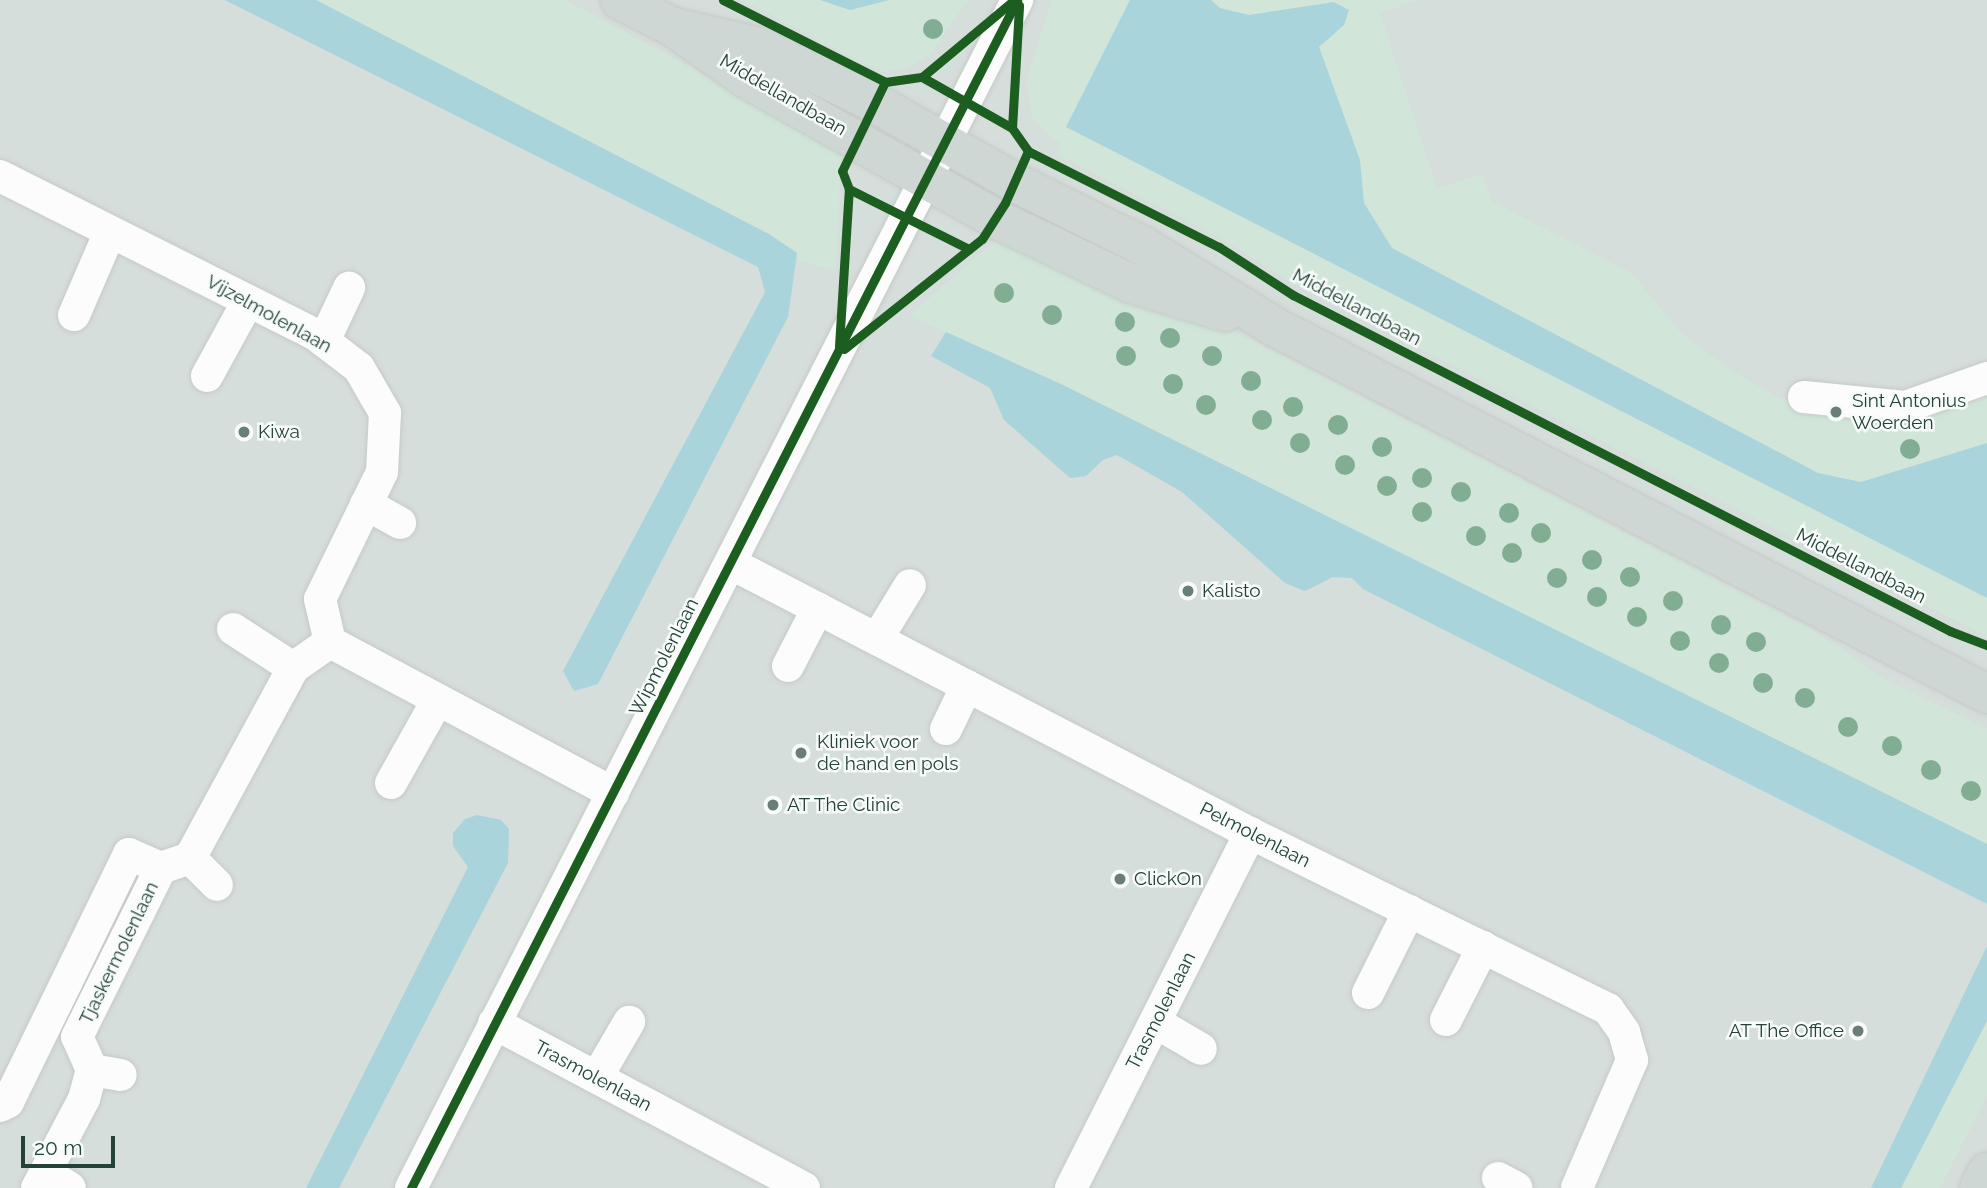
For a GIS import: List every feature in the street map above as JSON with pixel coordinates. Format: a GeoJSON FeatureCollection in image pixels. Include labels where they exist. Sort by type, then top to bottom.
{"type":"FeatureCollection","features":[{"type":"Feature","properties":{"kind":"main road","name":"Middellandbaan"},"geometry":{"type":"LineString","coordinates":[[620,0],[673,27],[745,78],[996,219],[1132,284],[1277,328]]}},
{"type":"Feature","properties":{"kind":"main road","name":"Middellandbaan"},"geometry":{"type":"LineString","coordinates":[[673,27],[761,47],[1143,246],[1277,328],[1987,694]]}},
{"type":"Feature","properties":{"kind":"main road"},"geometry":{"type":"LineString","coordinates":[[1979,1188],[1987,1172]]}},
{"type":"Feature","properties":{"kind":"street","name":"Wipmolenlaan"},"geometry":{"type":"LineString","coordinates":[[411,1188],[948,143],[1017,0]]}},
{"type":"Feature","properties":{"kind":"street","name":"Vijzelmolenlaan"},"geometry":{"type":"LineString","coordinates":[[0,176],[324,341],[359,368],[385,413],[382,471],[320,599],[330,642]]}},
{"type":"Feature","properties":{"kind":"street"},"geometry":{"type":"LineString","coordinates":[[74,315],[110,232]]}},
{"type":"Feature","properties":{"kind":"street"},"geometry":{"type":"LineString","coordinates":[[324,341],[349,288]]}},
{"type":"Feature","properties":{"kind":"street"},"geometry":{"type":"LineString","coordinates":[[207,376],[248,301]]}},
{"type":"Feature","properties":{"kind":"street"},"geometry":{"type":"LineString","coordinates":[[1804,397],[1905,407],[1987,378]]}},
{"type":"Feature","properties":{"kind":"street"},"geometry":{"type":"LineString","coordinates":[[366,504],[400,523]]}},
{"type":"Feature","properties":{"kind":"street","name":"Pelmolenlaan"},"geometry":{"type":"LineString","coordinates":[[732,564],[1250,834],[1608,1009],[1625,1032],[1632,1060],[1626,1081],[1577,1188]]}},
{"type":"Feature","properties":{"kind":"street"},"geometry":{"type":"LineString","coordinates":[[877,639],[910,585]]}},
{"type":"Feature","properties":{"kind":"street"},"geometry":{"type":"LineString","coordinates":[[788,666],[818,608]]}},
{"type":"Feature","properties":{"kind":"street"},"geometry":{"type":"LineString","coordinates":[[233,629],[293,668]]}},
{"type":"Feature","properties":{"kind":"street"},"geometry":{"type":"LineString","coordinates":[[330,642],[613,793]]}},
{"type":"Feature","properties":{"kind":"street","name":"Tjaskermolenlaan"},"geometry":{"type":"LineString","coordinates":[[51,1183],[84,1099],[107,1072],[77,1037],[175,864],[293,668],[330,642]]}},
{"type":"Feature","properties":{"kind":"street"},"geometry":{"type":"LineString","coordinates":[[946,729],[967,686]]}},
{"type":"Feature","properties":{"kind":"street"},"geometry":{"type":"LineString","coordinates":[[391,783],[437,701]]}},
{"type":"Feature","properties":{"kind":"street","name":"Trasmolenlaan"},"geometry":{"type":"LineString","coordinates":[[1071,1188],[1250,834]]}},
{"type":"Feature","properties":{"kind":"street"},"geometry":{"type":"LineString","coordinates":[[0,1106],[8,1102],[129,854],[175,864],[217,885]]}},
{"type":"Feature","properties":{"kind":"street"},"geometry":{"type":"LineString","coordinates":[[1368,993],[1409,911]]}},
{"type":"Feature","properties":{"kind":"street"},"geometry":{"type":"LineString","coordinates":[[1447,1020],[1483,947]]}},
{"type":"Feature","properties":{"kind":"street"},"geometry":{"type":"LineString","coordinates":[[597,1077],[629,1022]]}},
{"type":"Feature","properties":{"kind":"street"},"geometry":{"type":"LineString","coordinates":[[1155,1022],[1201,1049]]}},
{"type":"Feature","properties":{"kind":"street","name":"Trasmolenlaan"},"geometry":{"type":"LineString","coordinates":[[494,1023],[804,1188]]}},
{"type":"Feature","properties":{"kind":"street"},"geometry":{"type":"LineString","coordinates":[[46,1025],[77,1037]]}},
{"type":"Feature","properties":{"kind":"shaded area"},"geometry":{"type":"Polygon","coordinates":[[[0,0],[1987,0],[1987,1188],[0,1188],[0,0]]]}},
{"type":"Feature","properties":{"kind":"green space"},"geometry":{"type":"Polygon","coordinates":[[[316,0],[565,0],[841,148],[836,271],[799,261],[797,253],[769,234],[316,0]]]}},
{"type":"Feature","properties":{"kind":"green space"},"geometry":{"type":"Polygon","coordinates":[[[742,0],[820,0],[850,10],[889,0],[968,0],[930,55],[907,68],[881,72],[742,0]]]}},
{"type":"Feature","properties":{"kind":"green space"},"geometry":{"type":"Polygon","coordinates":[[[1052,0],[1130,0],[1066,127],[1987,598],[1987,636],[1300,288],[1221,238],[1057,154],[1061,145],[1033,119],[1026,82],[1052,0]]]}},
{"type":"Feature","properties":{"kind":"green space"},"geometry":{"type":"Polygon","coordinates":[[[1211,0],[1418,0],[1380,13],[1437,189],[1482,174],[1491,201],[1631,273],[1682,334],[1732,371],[1778,397],[1830,415],[1875,421],[1918,415],[1987,391],[1987,443],[1861,482],[1818,473],[1392,248],[1364,203],[1360,160],[1319,46],[1344,25],[1334,2],[1249,15],[1220,8],[1211,0]]]}},
{"type":"Feature","properties":{"kind":"green space"},"geometry":{"type":"Polygon","coordinates":[[[1005,232],[1217,322],[1815,631],[1882,678],[1987,729],[1987,844],[1061,384],[909,316],[1005,232]]]}},
{"type":"Feature","properties":{"kind":"green space"},"geometry":{"type":"Polygon","coordinates":[[[1987,1021],[1987,1095],[1940,1188],[1901,1188],[1987,1021]]]}},
{"type":"Feature","properties":{"kind":"water"},"geometry":{"type":"Polygon","coordinates":[[[225,0],[316,0],[769,234],[797,253],[788,317],[598,684],[574,691],[563,671],[765,292],[758,267],[225,0]]]}},
{"type":"Feature","properties":{"kind":"water"},"geometry":{"type":"Polygon","coordinates":[[[820,0],[889,0],[850,10],[820,0]]]}},
{"type":"Feature","properties":{"kind":"water"},"geometry":{"type":"Polygon","coordinates":[[[1130,0],[1211,0],[1220,8],[1249,15],[1334,2],[1349,10],[1344,25],[1319,47],[1360,160],[1364,203],[1392,248],[1818,473],[1861,482],[1987,443],[1987,598],[1066,127],[1130,0]]]}},
{"type":"Feature","properties":{"kind":"water"},"geometry":{"type":"Polygon","coordinates":[[[946,332],[1061,384],[1987,844],[1987,904],[1363,589],[1352,578],[1333,577],[1305,591],[1285,583],[1182,492],[1117,455],[1103,460],[1086,476],[1070,478],[1004,420],[990,388],[931,356],[946,332]]]}},
{"type":"Feature","properties":{"kind":"water"},"geometry":{"type":"Polygon","coordinates":[[[477,815],[501,820],[509,829],[508,863],[339,1188],[306,1188],[468,867],[453,846],[453,833],[465,819],[477,815]]]}},
{"type":"Feature","properties":{"kind":"water"},"geometry":{"type":"Polygon","coordinates":[[[1987,946],[1987,1021],[1901,1188],[1871,1188],[1987,946]]]}},
{"type":"Feature","properties":{"kind":"cycle path"},"geometry":{"type":"LineString","coordinates":[[723,0],[885,82],[922,77],[1012,128],[1028,151],[1219,247],[1293,295],[1950,631],[1987,645]]}},
{"type":"Feature","properties":{"kind":"cycle path"},"geometry":{"type":"LineString","coordinates":[[922,77],[1014,0]]}},
{"type":"Feature","properties":{"kind":"cycle path"},"geometry":{"type":"LineString","coordinates":[[411,1188],[1017,0]]}},
{"type":"Feature","properties":{"kind":"cycle path"},"geometry":{"type":"LineString","coordinates":[[1012,128],[1019,5]]}},
{"type":"Feature","properties":{"kind":"cycle path"},"geometry":{"type":"LineString","coordinates":[[839,346],[849,189],[842,171],[885,82]]}},
{"type":"Feature","properties":{"kind":"cycle path"},"geometry":{"type":"LineString","coordinates":[[844,349],[982,239],[1005,203],[1028,151]]}},
{"type":"Feature","properties":{"kind":"cycle path"},"geometry":{"type":"LineString","coordinates":[[849,189],[969,249]]}},
{"type":"Feature","properties":{"kind":"place","name":"Sint Antonius Woerden"},"geometry":{"type":"Point","coordinates":[1836,412]}},
{"type":"Feature","properties":{"kind":"place","name":"Kiwa"},"geometry":{"type":"Point","coordinates":[244,432]}},
{"type":"Feature","properties":{"kind":"place","name":"Kalisto"},"geometry":{"type":"Point","coordinates":[1188,591]}},
{"type":"Feature","properties":{"kind":"place","name":"Kliniek voor de hand en pols"},"geometry":{"type":"Point","coordinates":[801,753]}},
{"type":"Feature","properties":{"kind":"place","name":"AT The Clinic"},"geometry":{"type":"Point","coordinates":[773,805]}},
{"type":"Feature","properties":{"kind":"place","name":"ClickOn"},"geometry":{"type":"Point","coordinates":[1120,879]}},
{"type":"Feature","properties":{"kind":"place","name":"AT The Office"},"geometry":{"type":"Point","coordinates":[1858,1031]}}]}
